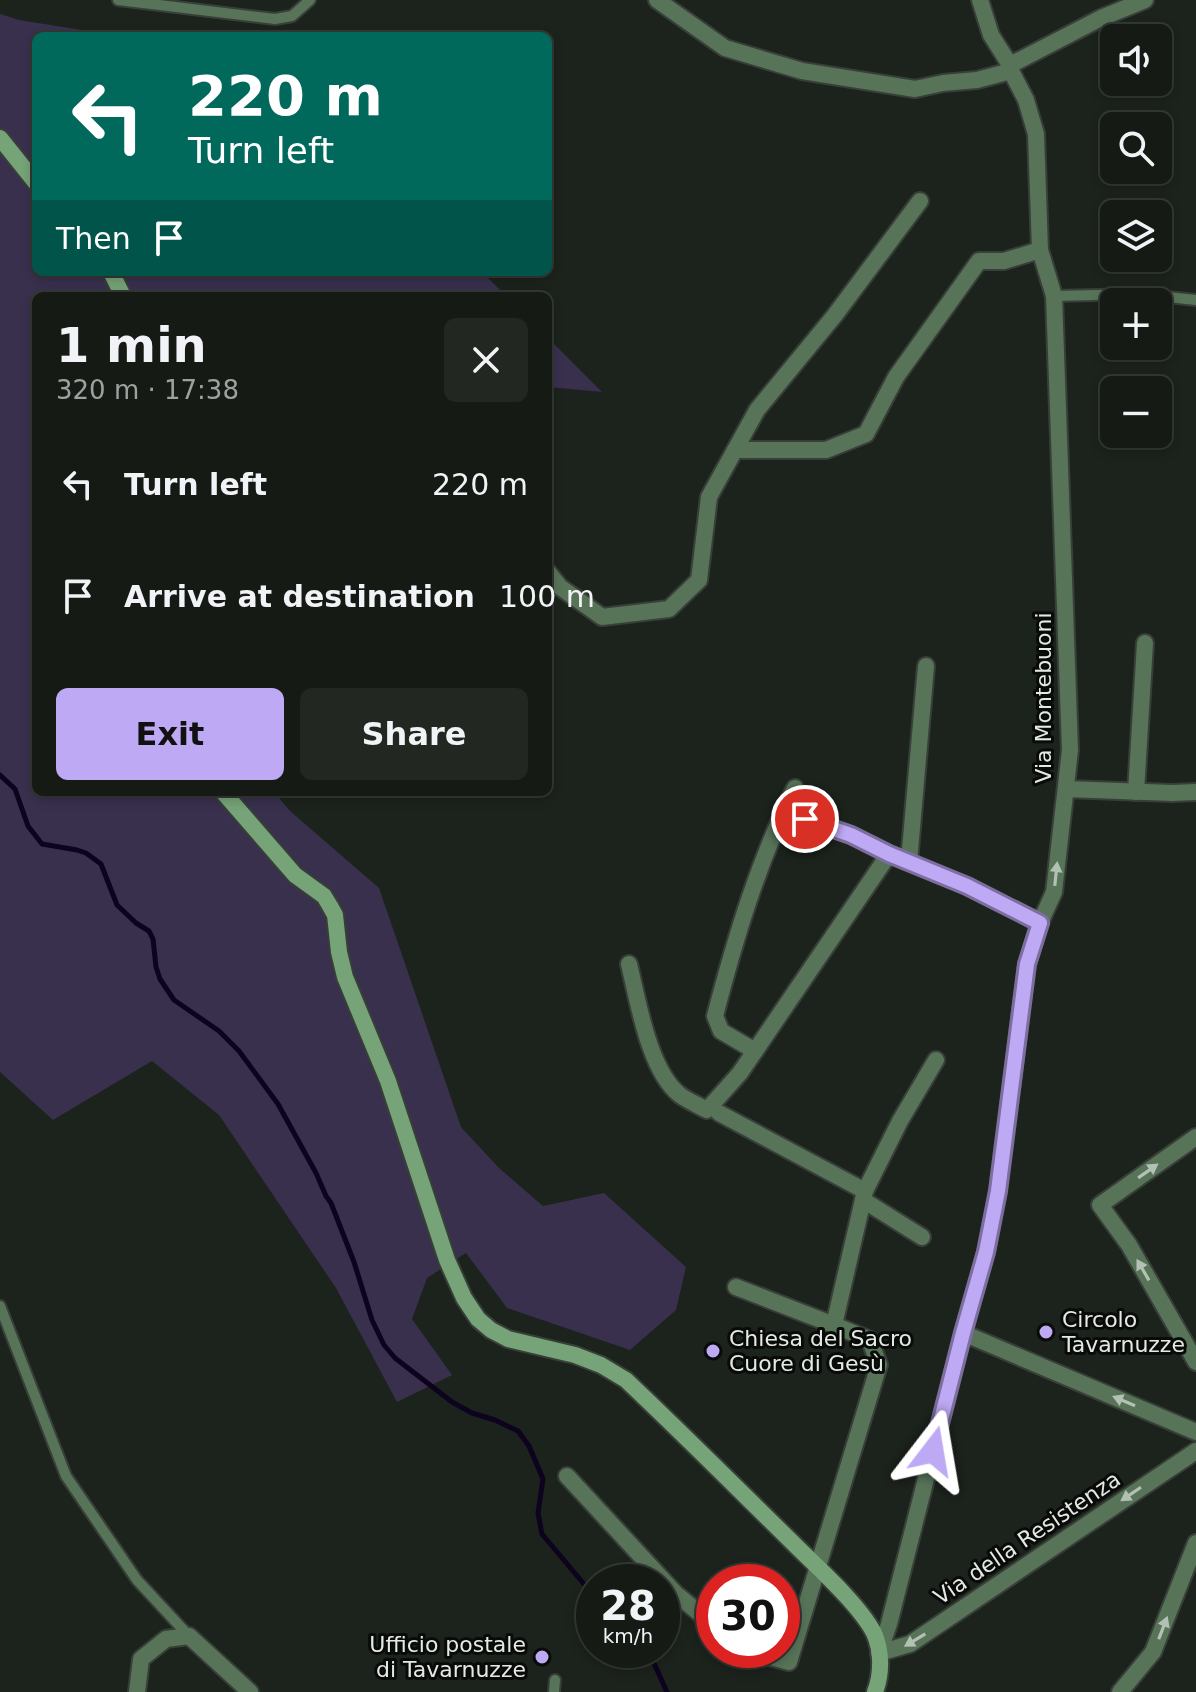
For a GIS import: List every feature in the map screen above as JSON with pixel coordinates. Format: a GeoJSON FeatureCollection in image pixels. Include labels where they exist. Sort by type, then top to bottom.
{"type":"FeatureCollection","features":[{"type":"Feature","properties":{"kind":"main road"},"geometry":{"type":"LineString","coordinates":[[0,138],[32,178]]}},
{"type":"Feature","properties":{"kind":"main road"},"geometry":{"type":"LineString","coordinates":[[226,796],[295,875],[324,896],[335,915],[345,977],[388,1081],[447,1260],[464,1298],[478,1319],[508,1339],[575,1355],[601,1365],[626,1380],[867,1621],[879,1653]]}},
{"type":"Feature","properties":{"kind":"main road","name":"Via Montebuoni"},"geometry":{"type":"LineString","coordinates":[[875,1692],[880,1670],[879,1653]]}},
{"type":"Feature","properties":{"kind":"street"},"geometry":{"type":"LineString","coordinates":[[657,0],[725,48],[802,71],[915,89],[977,80],[1011,68],[1101,18],[1145,0]]}},
{"type":"Feature","properties":{"kind":"street","name":"Via Montebuoni"},"geometry":{"type":"LineString","coordinates":[[879,1653],[986,1252],[998,1191],[1027,964],[1054,892],[1070,750],[1054,296],[1040,250],[1036,134],[1026,100],[991,35],[980,0]]}},
{"type":"Feature","properties":{"kind":"street"},"geometry":{"type":"LineString","coordinates":[[552,577],[560,587],[602,617],[669,609],[699,580],[709,497],[757,410],[835,315],[920,201]]}},
{"type":"Feature","properties":{"kind":"street"},"geometry":{"type":"LineString","coordinates":[[735,450],[826,450],[866,434],[896,377],[979,261],[1004,261],[1040,250]]}},
{"type":"Feature","properties":{"kind":"street"},"geometry":{"type":"LineString","coordinates":[[1136,792],[1145,643]]}},
{"type":"Feature","properties":{"kind":"street"},"geometry":{"type":"LineString","coordinates":[[909,862],[926,666]]}},
{"type":"Feature","properties":{"kind":"street"},"geometry":{"type":"LineString","coordinates":[[755,1051],[721,1031],[715,1016],[749,902],[778,823],[795,788]]}},
{"type":"Feature","properties":{"kind":"street"},"geometry":{"type":"LineString","coordinates":[[1066,789],[1196,792]]}},
{"type":"Feature","properties":{"kind":"street"},"geometry":{"type":"LineString","coordinates":[[805,819],[851,835],[967,886],[1040,923]]}},
{"type":"Feature","properties":{"kind":"street"},"geometry":{"type":"LineString","coordinates":[[629,964],[660,1072],[679,1094],[707,1110],[740,1073],[889,854]]}},
{"type":"Feature","properties":{"kind":"street"},"geometry":{"type":"LineString","coordinates":[[834,1325],[864,1195],[900,1121],[936,1060]]}},
{"type":"Feature","properties":{"kind":"street"},"geometry":{"type":"LineString","coordinates":[[719,1113],[864,1195],[922,1237]]}},
{"type":"Feature","properties":{"kind":"street"},"geometry":{"type":"LineString","coordinates":[[1196,1137],[1100,1205],[1129,1245],[1196,1362]]}},
{"type":"Feature","properties":{"kind":"street"},"geometry":{"type":"LineString","coordinates":[[736,1287],[870,1340],[879,1365],[800,1627]]}},
{"type":"Feature","properties":{"kind":"street"},"geometry":{"type":"LineString","coordinates":[[963,1333],[1196,1432]]}},
{"type":"Feature","properties":{"kind":"street","name":"Via della Resistenza"},"geometry":{"type":"LineString","coordinates":[[879,1653],[910,1644],[1196,1451]]}},
{"type":"Feature","properties":{"kind":"street"},"geometry":{"type":"LineString","coordinates":[[567,1476],[676,1594],[696,1610]]}},
{"type":"Feature","properties":{"kind":"street"},"geometry":{"type":"LineString","coordinates":[[1120,1692],[1153,1652],[1196,1543]]}},
{"type":"Feature","properties":{"kind":"street"},"geometry":{"type":"LineString","coordinates":[[137,1692],[141,1659],[166,1639],[189,1636],[250,1692]]}},
{"type":"Feature","properties":{"kind":"lane"},"geometry":{"type":"LineString","coordinates":[[118,0],[275,19],[292,16],[310,0]]}},
{"type":"Feature","properties":{"kind":"lane"},"geometry":{"type":"LineString","coordinates":[[1054,296],[1139,294],[1196,300]]}},
{"type":"Feature","properties":{"kind":"lane"},"geometry":{"type":"LineString","coordinates":[[0,1306],[66,1476],[137,1580],[189,1636]]}},
{"type":"Feature","properties":{"kind":"shaded area"},"geometry":{"type":"Polygon","coordinates":[[[0,14],[95,32],[32,32],[32,276],[486,276],[502,292],[32,292],[32,796],[277,796],[290,811],[379,888],[461,1127],[499,1168],[543,1206],[604,1193],[686,1267],[676,1310],[630,1350],[507,1308],[466,1253],[427,1278],[412,1319],[452,1375],[397,1402],[336,1288],[219,1115],[152,1061],[53,1120],[0,1072],[0,14]]]}},
{"type":"Feature","properties":{"kind":"shaded area"},"geometry":{"type":"Polygon","coordinates":[[[552,342],[602,392],[552,387],[552,342]]]}},
{"type":"Feature","properties":{"kind":"waterway"},"geometry":{"type":"LineString","coordinates":[[0,775],[15,789],[28,826],[42,844],[86,853],[101,864],[117,905],[149,931],[160,979],[174,1000],[219,1031],[239,1051],[278,1104],[331,1203],[372,1320],[384,1345],[395,1358],[452,1402],[518,1431],[529,1446],[543,1479],[538,1513],[542,1534],[576,1575]]}},
{"type":"Feature","properties":{"kind":"waterway"},"geometry":{"type":"LineString","coordinates":[[656,1668],[667,1692]]}},
{"type":"Feature","properties":{"kind":"place","name":"Circolo Tavarnuzze"},"geometry":{"type":"Point","coordinates":[1046,1332]}},
{"type":"Feature","properties":{"kind":"place","name":"Chiesa del Sacro Cuore di Gesù"},"geometry":{"type":"Point","coordinates":[713,1351]}},
{"type":"Feature","properties":{"kind":"place","name":"Ufficio postale di Tavarnuzze"},"geometry":{"type":"Point","coordinates":[542,1657]}},
{"type":"Feature","properties":{"kind":"route"},"geometry":{"type":"LineString","coordinates":[[805,819],[851,835],[967,886],[1040,923],[1027,964],[998,1191],[986,1252],[933,1451]]}}]}
